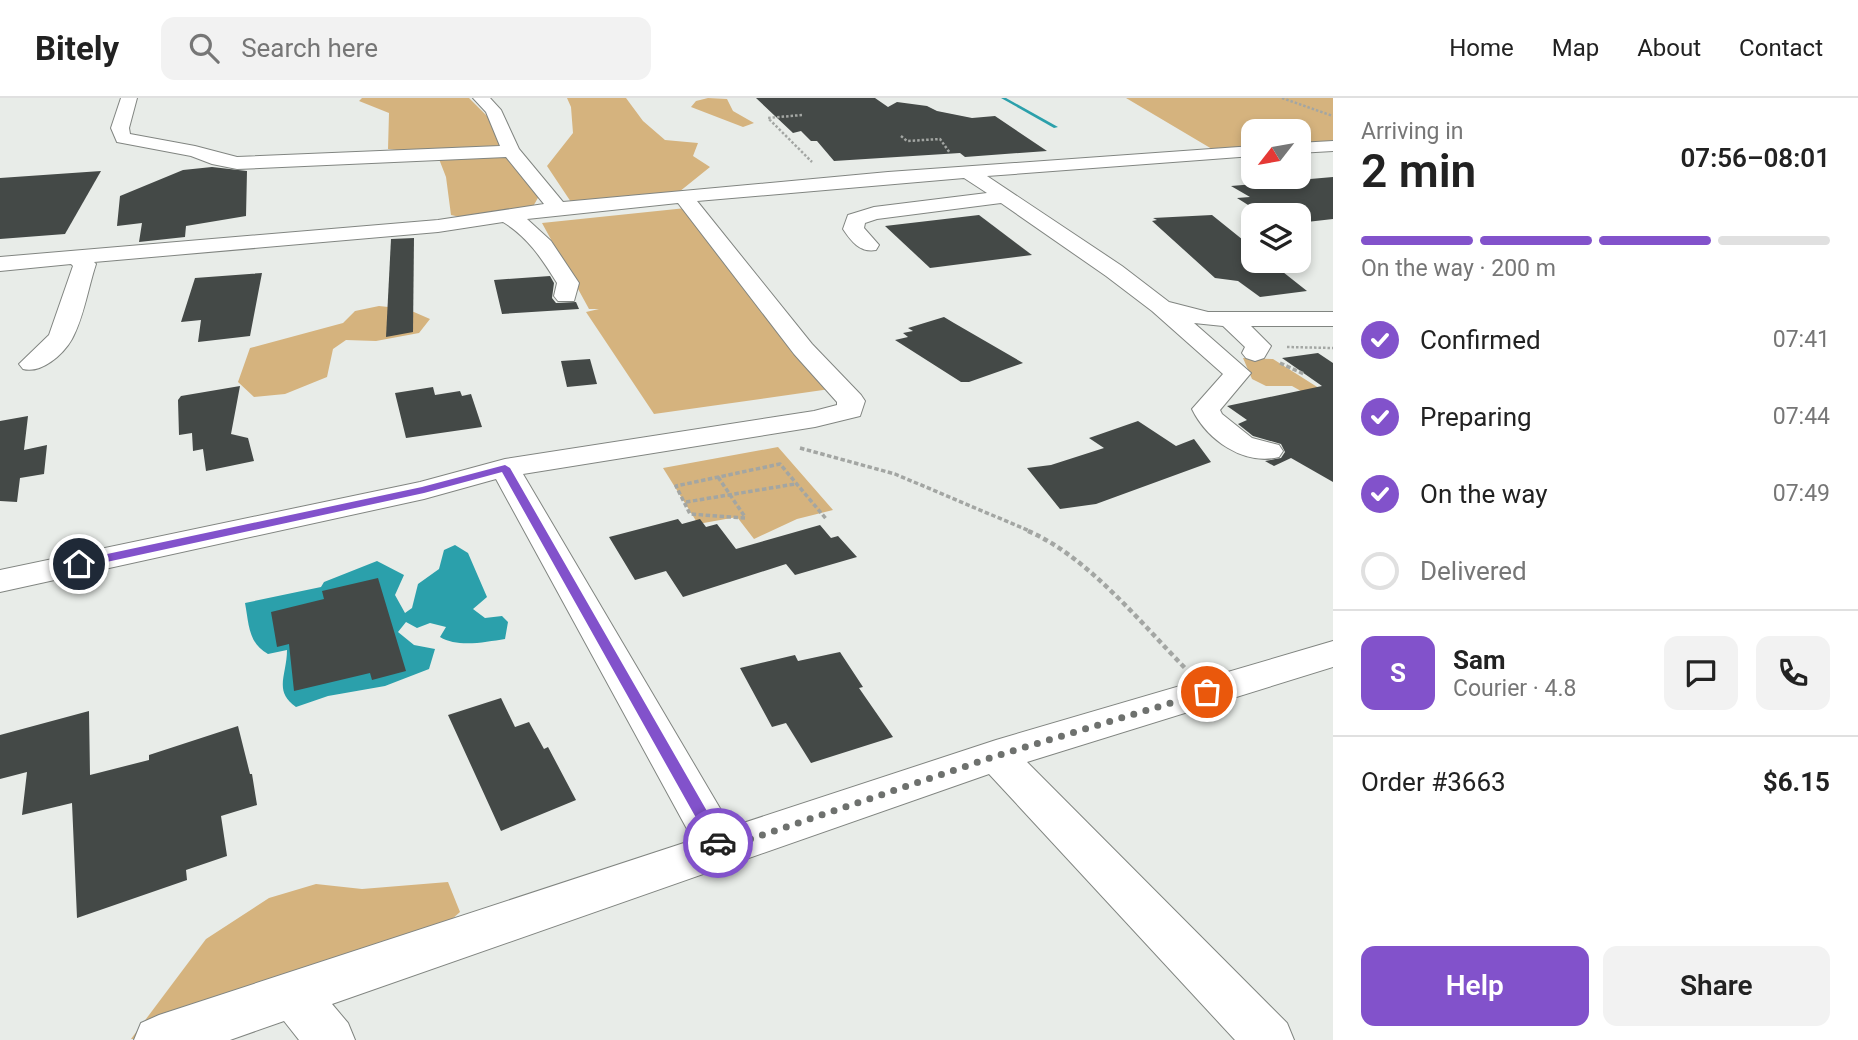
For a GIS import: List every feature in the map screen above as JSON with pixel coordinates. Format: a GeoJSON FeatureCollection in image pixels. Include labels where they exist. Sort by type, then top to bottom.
{"type":"FeatureCollection","features":[{"type":"Feature","properties":{"kind":"street"},"geometry":{"type":"LineString","coordinates":[[129,98],[120,128],[123,138],[195,150],[218,160],[237,163],[511,152]]}},
{"type":"Feature","properties":{"kind":"street"},"geometry":{"type":"LineString","coordinates":[[481,98],[493,110],[511,152],[558,208]]}},
{"type":"Feature","properties":{"kind":"street"},"geometry":{"type":"LineString","coordinates":[[1311,147],[1333,146]]}},
{"type":"Feature","properties":{"kind":"street"},"geometry":{"type":"LineString","coordinates":[[0,264],[438,226],[558,208],[685,199],[818,184],[1241,153]]}},
{"type":"Feature","properties":{"kind":"street"},"geometry":{"type":"LineString","coordinates":[[968,172],[1160,306],[1238,373],[1206,409],[1215,425],[1253,450],[1269,451]]}},
{"type":"Feature","properties":{"kind":"street"},"geometry":{"type":"LineString","coordinates":[[868,245],[853,229],[855,219],[874,213],[1006,197]]}},
{"type":"Feature","properties":{"kind":"street"},"geometry":{"type":"LineString","coordinates":[[0,581],[424,490],[505,468],[835,416],[850,410],[851,401],[803,349],[685,199]]}},
{"type":"Feature","properties":{"kind":"street"},"geometry":{"type":"LineString","coordinates":[[509,217],[524,224],[547,249],[568,284],[566,296]]}},
{"type":"Feature","properties":{"kind":"street"},"geometry":{"type":"LineString","coordinates":[[32,364],[60,338],[85,264],[75,257]]}},
{"type":"Feature","properties":{"kind":"street"},"geometry":{"type":"LineString","coordinates":[[1160,306],[1191,316],[1230,320],[1307,317],[1333,319]]}},
{"type":"Feature","properties":{"kind":"street"},"geometry":{"type":"LineString","coordinates":[[1230,320],[1257,350]]}},
{"type":"Feature","properties":{"kind":"street"},"geometry":{"type":"LineString","coordinates":[[505,468],[721,849]]}},
{"type":"Feature","properties":{"kind":"street"},"geometry":{"type":"LineString","coordinates":[[159,1040],[996,756],[1333,654]]}},
{"type":"Feature","properties":{"kind":"street"},"geometry":{"type":"LineString","coordinates":[[996,756],[1269,1040]]}},
{"type":"Feature","properties":{"kind":"street"},"geometry":{"type":"LineString","coordinates":[[294,995],[330,1040]]}},
{"type":"Feature","properties":{"kind":"path"},"geometry":{"type":"LineString","coordinates":[[1282,98],[1333,116]]}},
{"type":"Feature","properties":{"kind":"path"},"geometry":{"type":"LineString","coordinates":[[802,116],[768,118],[818,168],[818,184]]}},
{"type":"Feature","properties":{"kind":"path"},"geometry":{"type":"LineString","coordinates":[[901,136],[907,141],[940,139],[952,156]]}},
{"type":"Feature","properties":{"kind":"path"},"geometry":{"type":"LineString","coordinates":[[1257,350],[1333,348]]}},
{"type":"Feature","properties":{"kind":"path"},"geometry":{"type":"LineString","coordinates":[[737,431],[895,474],[1050,540],[1104,586],[1207,692]]}},
{"type":"Feature","properties":{"kind":"path"},"geometry":{"type":"LineString","coordinates":[[718,477],[745,518],[690,514],[676,486],[718,477],[780,464],[827,520]]}},
{"type":"Feature","properties":{"kind":"path"},"geometry":{"type":"LineString","coordinates":[[686,502],[796,484]]}},
{"type":"Feature","properties":{"kind":"shaded area"},"geometry":{"type":"Polygon","coordinates":[[[362,98],[469,98],[493,122],[539,196],[531,210],[460,217],[451,215],[446,177],[439,159],[424,153],[388,149],[389,113],[359,101],[362,98]]]}},
{"type":"Feature","properties":{"kind":"shaded area"},"geometry":{"type":"Polygon","coordinates":[[[567,98],[626,98],[643,121],[665,140],[698,143],[693,156],[710,167],[674,196],[573,205],[547,166],[573,133],[571,107],[567,98]]]}},
{"type":"Feature","properties":{"kind":"shaded area"},"geometry":{"type":"Polygon","coordinates":[[[708,98],[727,99],[733,111],[754,123],[743,127],[691,107],[696,101],[708,98]]]}},
{"type":"Feature","properties":{"kind":"shaded area"},"geometry":{"type":"Polygon","coordinates":[[[1126,98],[1333,98],[1333,141],[1311,142],[1311,119],[1241,119],[1241,147],[1212,149],[1126,98]]]}},
{"type":"Feature","properties":{"kind":"shaded area"},"geometry":{"type":"Polygon","coordinates":[[[686,208],[830,389],[654,414],[586,312],[599,309],[589,309],[542,223],[686,208]]]}},
{"type":"Feature","properties":{"kind":"shaded area"},"geometry":{"type":"Polygon","coordinates":[[[379,306],[407,309],[430,319],[419,333],[376,341],[346,340],[333,349],[327,377],[285,394],[254,397],[238,382],[250,348],[343,323],[355,311],[379,306]]]}},
{"type":"Feature","properties":{"kind":"shaded area"},"geometry":{"type":"Polygon","coordinates":[[[1243,358],[1273,359],[1333,397],[1333,409],[1292,386],[1266,386],[1252,379],[1243,358]]]}},
{"type":"Feature","properties":{"kind":"shaded area"},"geometry":{"type":"Polygon","coordinates":[[[778,447],[833,510],[797,519],[754,539],[737,517],[698,524],[663,468],[778,447]]]}},
{"type":"Feature","properties":{"kind":"shaded area"},"geometry":{"type":"Polygon","coordinates":[[[448,882],[460,912],[406,960],[229,1040],[131,1039],[206,939],[269,898],[316,884],[362,889],[448,882]]]}},
{"type":"Feature","properties":{"kind":"water"},"geometry":{"type":"Polygon","coordinates":[[[455,545],[468,553],[487,597],[473,609],[485,618],[502,616],[508,622],[505,639],[455,642],[440,637],[446,627],[430,623],[417,628],[406,622],[398,632],[414,645],[435,649],[429,669],[385,686],[328,696],[296,707],[289,701],[283,689],[287,650],[268,654],[261,650],[250,632],[245,603],[321,587],[324,582],[377,561],[404,575],[395,595],[405,613],[412,608],[418,584],[439,569],[444,550],[455,545]]]}},
{"type":"Feature","properties":{"kind":"building"},"geometry":{"type":"Polygon","coordinates":[[[756,98],[875,98],[888,107],[897,102],[927,106],[937,111],[972,118],[995,116],[1047,151],[965,157],[960,153],[834,161],[817,141],[811,141],[801,131],[793,133],[756,98]]]}},
{"type":"Feature","properties":{"kind":"building"},"geometry":{"type":"Polygon","coordinates":[[[212,167],[247,171],[246,216],[186,226],[185,237],[139,242],[142,223],[117,226],[120,196],[183,170],[212,167]]]}},
{"type":"Feature","properties":{"kind":"building"},"geometry":{"type":"Polygon","coordinates":[[[101,171],[65,234],[0,239],[0,178],[101,171]]]}},
{"type":"Feature","properties":{"kind":"building"},"geometry":{"type":"Polygon","coordinates":[[[1333,177],[1333,219],[1311,222],[1311,203],[1245,203],[1237,198],[1250,197],[1231,186],[1241,185],[1241,189],[1311,189],[1311,179],[1333,177]]]}},
{"type":"Feature","properties":{"kind":"building"},"geometry":{"type":"Polygon","coordinates":[[[979,215],[1032,255],[930,268],[885,226],[979,215]]]}},
{"type":"Feature","properties":{"kind":"building"},"geometry":{"type":"Polygon","coordinates":[[[1212,215],[1241,238],[1241,273],[1284,273],[1307,291],[1260,297],[1238,281],[1215,278],[1152,221],[1157,220],[1153,218],[1212,215]]]}},
{"type":"Feature","properties":{"kind":"building"},"geometry":{"type":"Polygon","coordinates":[[[414,238],[413,332],[386,337],[391,239],[414,238]]]}},
{"type":"Feature","properties":{"kind":"building"},"geometry":{"type":"Polygon","coordinates":[[[262,273],[250,336],[198,342],[201,320],[181,322],[195,278],[262,273]]]}},
{"type":"Feature","properties":{"kind":"building"},"geometry":{"type":"Polygon","coordinates":[[[550,276],[554,283],[552,298],[556,303],[576,302],[579,309],[502,314],[494,280],[550,276]]]}},
{"type":"Feature","properties":{"kind":"building"},"geometry":{"type":"Polygon","coordinates":[[[944,317],[1023,363],[969,382],[961,382],[895,340],[908,337],[903,333],[913,331],[908,328],[944,317]]]}},
{"type":"Feature","properties":{"kind":"building"},"geometry":{"type":"Polygon","coordinates":[[[1318,353],[1333,363],[1333,482],[1291,458],[1274,466],[1265,461],[1281,458],[1285,452],[1281,444],[1253,436],[1238,424],[1247,420],[1227,406],[1322,386],[1282,358],[1318,353]]]}},
{"type":"Feature","properties":{"kind":"building"},"geometry":{"type":"Polygon","coordinates":[[[590,359],[597,384],[567,387],[561,361],[590,359]]]}},
{"type":"Feature","properties":{"kind":"building"},"geometry":{"type":"Polygon","coordinates":[[[240,386],[231,434],[248,438],[254,461],[206,471],[203,449],[193,451],[192,433],[179,435],[178,400],[181,396],[240,386]]]}},
{"type":"Feature","properties":{"kind":"building"},"geometry":{"type":"Polygon","coordinates":[[[433,387],[435,395],[460,391],[462,396],[471,394],[482,427],[406,438],[395,393],[433,387]]]}},
{"type":"Feature","properties":{"kind":"building"},"geometry":{"type":"Polygon","coordinates":[[[28,416],[24,450],[47,445],[44,474],[20,478],[17,502],[0,501],[0,421],[28,416]]]}},
{"type":"Feature","properties":{"kind":"building"},"geometry":{"type":"Polygon","coordinates":[[[1138,421],[1176,446],[1194,439],[1211,462],[1096,504],[1060,509],[1027,468],[1051,465],[1104,448],[1089,438],[1138,421]]]}},
{"type":"Feature","properties":{"kind":"building"},"geometry":{"type":"Polygon","coordinates":[[[678,519],[682,524],[700,519],[706,527],[717,524],[736,549],[820,525],[831,538],[838,536],[857,557],[795,575],[786,564],[683,597],[666,571],[635,580],[609,537],[678,519]]]}},
{"type":"Feature","properties":{"kind":"building"},"geometry":{"type":"Polygon","coordinates":[[[378,578],[406,671],[372,680],[370,673],[294,691],[289,644],[277,647],[271,612],[324,599],[322,591],[378,578]]]}},
{"type":"Feature","properties":{"kind":"building"},"geometry":{"type":"Polygon","coordinates":[[[840,652],[863,687],[859,688],[893,737],[811,763],[786,723],[772,727],[740,668],[795,655],[798,661],[840,652]]]}},
{"type":"Feature","properties":{"kind":"building"},"geometry":{"type":"Polygon","coordinates":[[[501,698],[515,727],[529,722],[544,749],[548,747],[576,800],[501,831],[448,715],[501,698]]]}},
{"type":"Feature","properties":{"kind":"building"},"geometry":{"type":"Polygon","coordinates":[[[89,711],[90,775],[149,760],[149,755],[238,726],[252,774],[257,805],[221,816],[227,856],[186,870],[187,880],[77,918],[72,803],[22,815],[27,772],[0,779],[0,735],[89,711]]]}},
{"type":"Feature","properties":{"kind":"waterway"},"geometry":{"type":"LineString","coordinates":[[1003,98],[1056,127]]}},
{"type":"Feature","properties":{"kind":"way so far"},"geometry":{"type":"LineString","coordinates":[[718,843],[721,849],[996,756],[1207,692]]}},
{"type":"Feature","properties":{"kind":"route"},"geometry":{"type":"LineString","coordinates":[[79,564],[424,490],[505,468],[718,843]]}}]}
